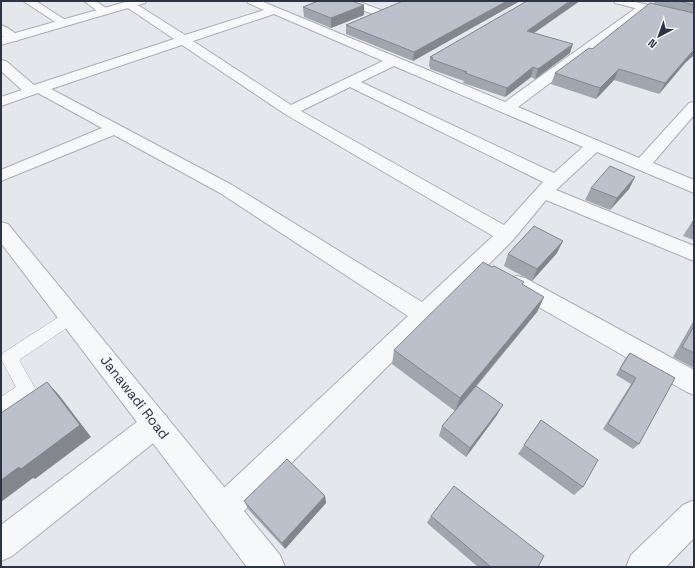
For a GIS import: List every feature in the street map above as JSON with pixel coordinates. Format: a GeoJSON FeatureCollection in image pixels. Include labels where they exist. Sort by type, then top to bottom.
{"type":"FeatureCollection","features":[{"type":"Feature","properties":{"kind":"street"},"geometry":{"type":"LineString","coordinates":[[28,1],[64,23]]}},
{"type":"Feature","properties":{"kind":"street"},"geometry":{"type":"LineString","coordinates":[[89,1],[104,11]]}},
{"type":"Feature","properties":{"kind":"street"},"geometry":{"type":"LineString","coordinates":[[252,1],[694,187]]}},
{"type":"Feature","properties":{"kind":"street"},"geometry":{"type":"LineString","coordinates":[[347,1],[385,12],[367,20]]}},
{"type":"Feature","properties":{"kind":"street"},"geometry":{"type":"LineString","coordinates":[[619,1],[694,20]]}},
{"type":"Feature","properties":{"kind":"street"},"geometry":{"type":"LineString","coordinates":[[1,41],[135,3],[183,40],[290,111],[506,235]]}},
{"type":"Feature","properties":{"kind":"street"},"geometry":{"type":"LineString","coordinates":[[507,108],[644,7]]}},
{"type":"Feature","properties":{"kind":"street"},"geometry":{"type":"LineString","coordinates":[[1,102],[273,10]]}},
{"type":"Feature","properties":{"kind":"street"},"geometry":{"type":"LineString","coordinates":[[1,29],[13,38]]}},
{"type":"Feature","properties":{"kind":"street"},"geometry":{"type":"LineString","coordinates":[[330,35],[345,29]]}},
{"type":"Feature","properties":{"kind":"street"},"geometry":{"type":"LineString","coordinates":[[290,111],[395,60]]}},
{"type":"Feature","properties":{"kind":"street"},"geometry":{"type":"LineString","coordinates":[[414,68],[427,60]]}},
{"type":"Feature","properties":{"kind":"street"},"geometry":{"type":"LineString","coordinates":[[1,64],[35,90],[114,129],[226,189],[424,315]]}},
{"type":"Feature","properties":{"kind":"street"},"geometry":{"type":"LineString","coordinates":[[351,82],[549,186],[694,254]]}},
{"type":"Feature","properties":{"kind":"street"},"geometry":{"type":"LineString","coordinates":[[642,165],[694,106]]}},
{"type":"Feature","properties":{"kind":"street"},"geometry":{"type":"LineString","coordinates":[[1,176],[114,129]]}},
{"type":"Feature","properties":{"kind":"street"},"geometry":{"type":"LineString","coordinates":[[224,510],[478,263],[506,235],[549,186],[595,145]]}},
{"type":"Feature","properties":{"kind":"street","name":"Janawadi Road"},"geometry":{"type":"LineString","coordinates":[[1,229],[268,567]]}},
{"type":"Feature","properties":{"kind":"street"},"geometry":{"type":"LineString","coordinates":[[478,263],[694,384]]}},
{"type":"Feature","properties":{"kind":"street"},"geometry":{"type":"LineString","coordinates":[[1,545],[156,424]]}},
{"type":"Feature","properties":{"kind":"street"},"geometry":{"type":"LineString","coordinates":[[652,564],[694,516]]}},
{"type":"Feature","properties":{"kind":"lane"},"geometry":{"type":"LineString","coordinates":[[1,407],[27,390],[5,352],[71,317]]}},
{"type":"Feature","properties":{"kind":"building"},"geometry":{"type":"Polygon","coordinates":[[[318,1],[351,1],[364,5],[331,18],[303,7],[318,1]]]}},
{"type":"Feature","properties":{"kind":"building"},"geometry":{"type":"Polygon","coordinates":[[[403,1],[507,1],[414,52],[346,25],[403,1]]]}},
{"type":"Feature","properties":{"kind":"building"},"geometry":{"type":"Polygon","coordinates":[[[527,1],[570,1],[527,31],[573,44],[538,69],[533,67],[507,88],[431,59],[433,58],[430,57],[527,1]]]}},
{"type":"Feature","properties":{"kind":"building"},"geometry":{"type":"Polygon","coordinates":[[[679,1],[694,1],[694,5],[679,1]]]}},
{"type":"Feature","properties":{"kind":"building"},"geometry":{"type":"Polygon","coordinates":[[[650,3],[694,13],[694,50],[665,83],[619,69],[600,88],[555,73],[589,48],[592,49],[650,3]]]}},
{"type":"Feature","properties":{"kind":"building"},"geometry":{"type":"Polygon","coordinates":[[[610,166],[635,177],[617,198],[591,188],[610,166]]]}},
{"type":"Feature","properties":{"kind":"building"},"geometry":{"type":"Polygon","coordinates":[[[534,226],[563,241],[537,269],[508,254],[534,226]]]}},
{"type":"Feature","properties":{"kind":"building"},"geometry":{"type":"Polygon","coordinates":[[[483,262],[492,267],[494,266],[524,282],[522,284],[544,297],[460,398],[394,350],[483,262]]]}},
{"type":"Feature","properties":{"kind":"building"},"geometry":{"type":"Polygon","coordinates":[[[694,326],[694,353],[682,347],[694,326]]]}},
{"type":"Feature","properties":{"kind":"building"},"geometry":{"type":"Polygon","coordinates":[[[630,353],[675,378],[639,444],[608,424],[636,378],[620,369],[630,353]]]}},
{"type":"Feature","properties":{"kind":"building"},"geometry":{"type":"Polygon","coordinates":[[[47,382],[80,425],[21,469],[19,467],[1,480],[1,413],[47,382]]]}},
{"type":"Feature","properties":{"kind":"building"},"geometry":{"type":"Polygon","coordinates":[[[476,386],[503,405],[470,448],[442,426],[476,386]]]}},
{"type":"Feature","properties":{"kind":"building"},"geometry":{"type":"Polygon","coordinates":[[[541,420],[598,460],[583,487],[524,445],[541,420]]]}},
{"type":"Feature","properties":{"kind":"building"},"geometry":{"type":"Polygon","coordinates":[[[287,459],[325,496],[282,543],[244,501],[287,459]]]}},
{"type":"Feature","properties":{"kind":"building"},"geometry":{"type":"Polygon","coordinates":[[[454,486],[544,556],[538,567],[491,567],[431,516],[454,486]]]}}]}
